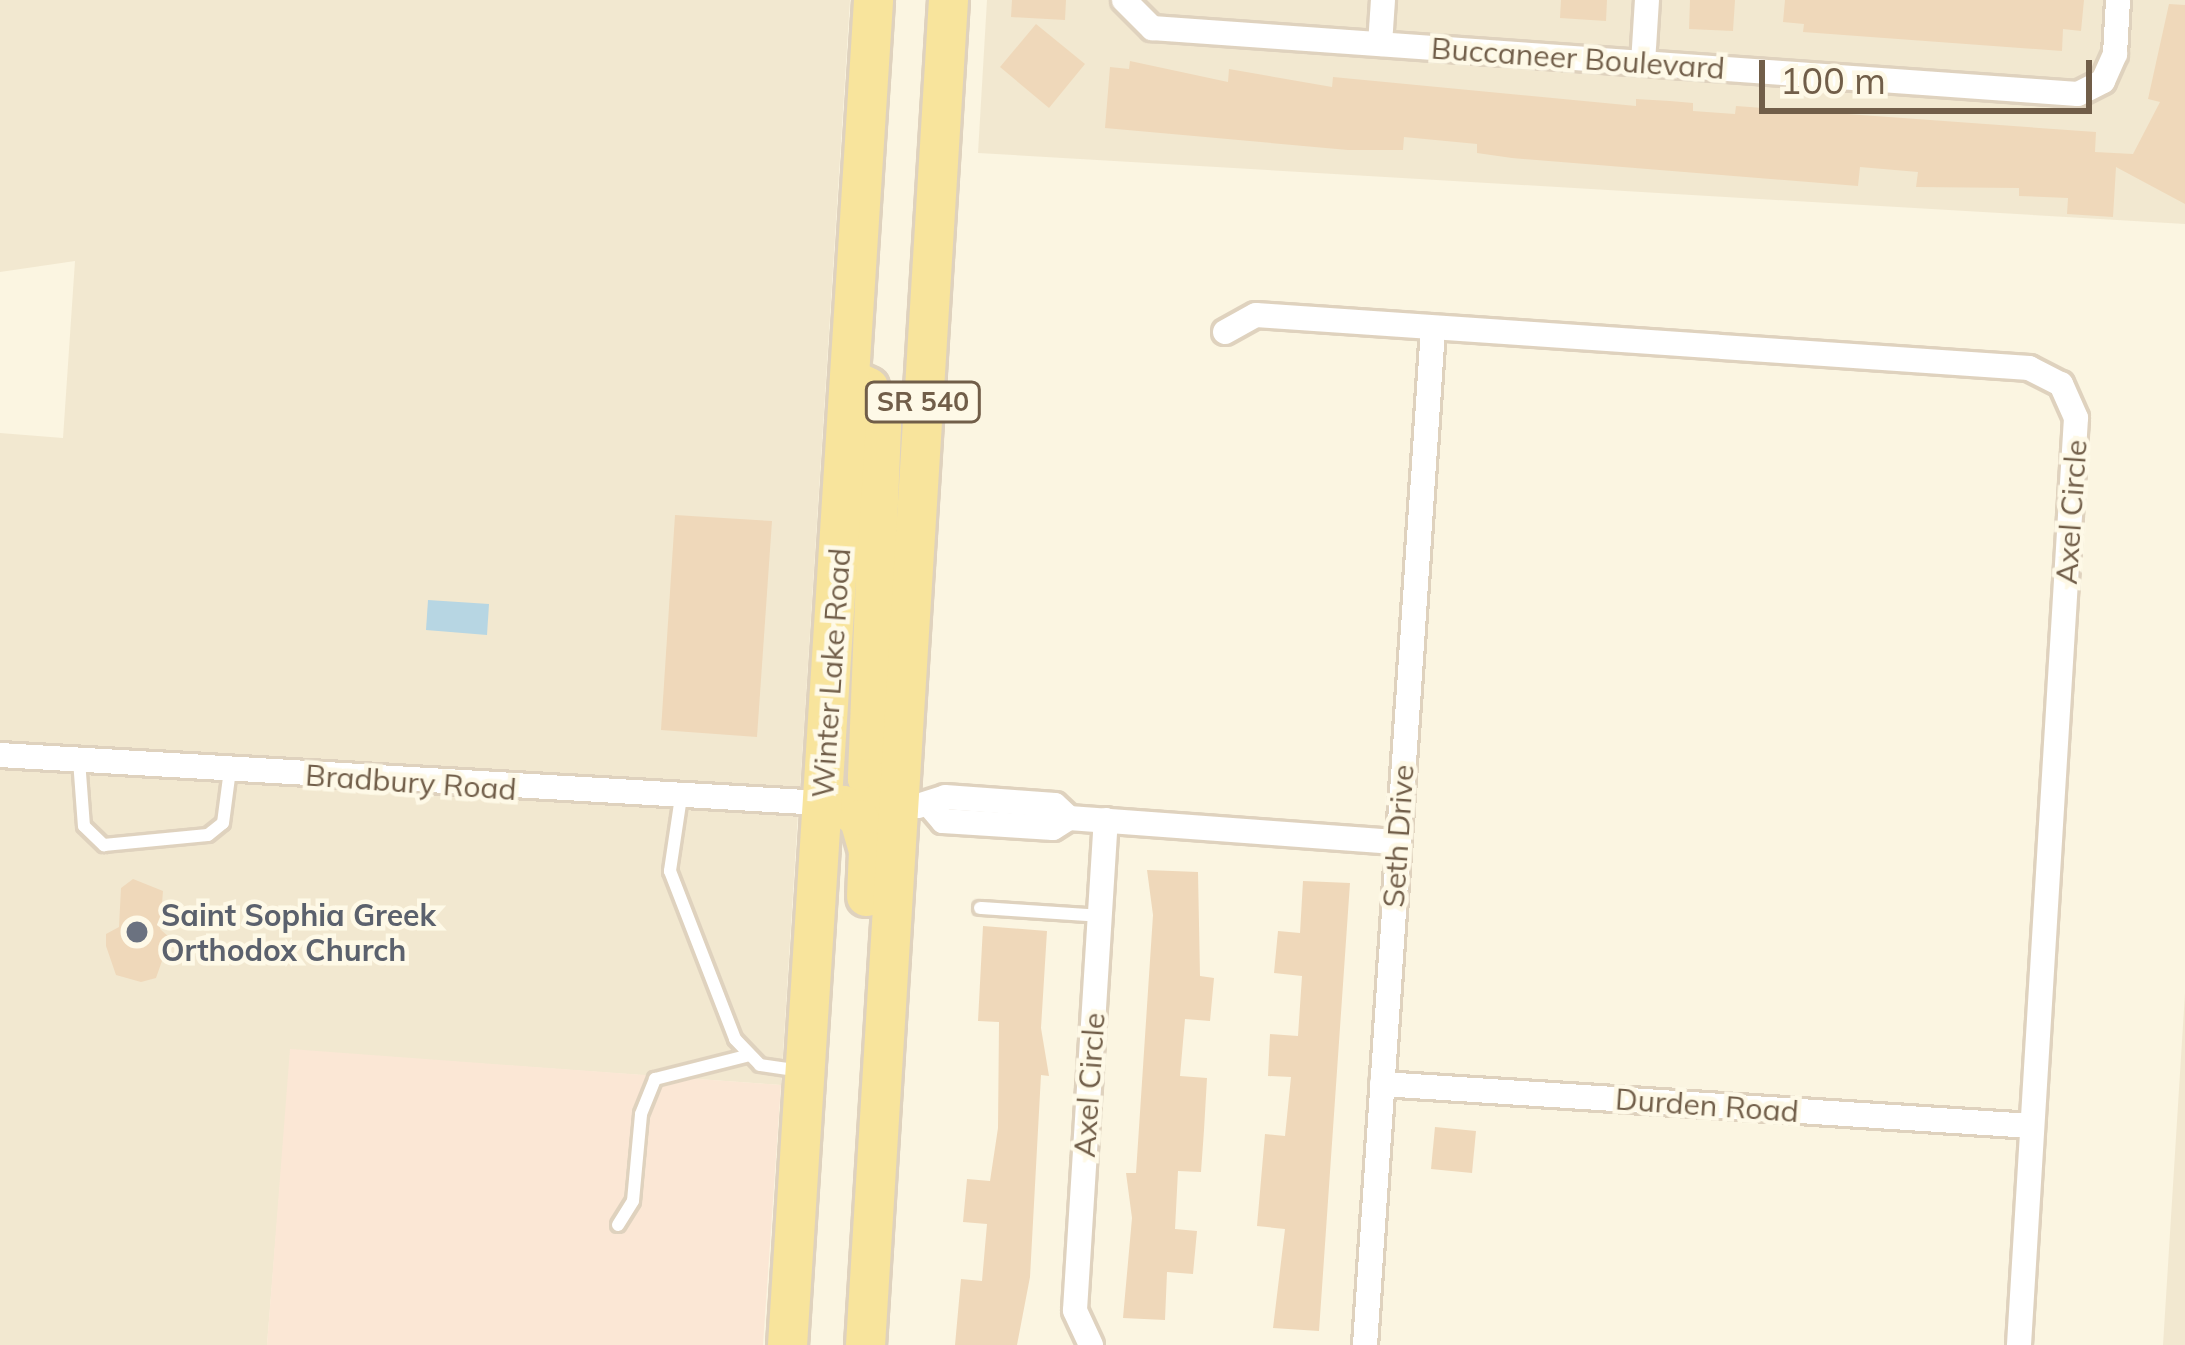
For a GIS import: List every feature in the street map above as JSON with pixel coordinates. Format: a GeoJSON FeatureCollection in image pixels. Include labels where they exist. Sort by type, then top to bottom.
{"type":"FeatureCollection","features":[{"type":"Feature","properties":{"kind":"main road","name":"Winter Lake Road"},"geometry":{"type":"LineString","coordinates":[[787,1345],[873,0]]}},
{"type":"Feature","properties":{"kind":"main road","name":"SR 540"},"geometry":{"type":"LineString","coordinates":[[866,1345],[878,1130],[914,805],[948,0]]}},
{"type":"Feature","properties":{"kind":"main road"},"geometry":{"type":"LineString","coordinates":[[849,378],[868,387],[881,427],[867,778],[880,802],[914,805]]}},
{"type":"Feature","properties":{"kind":"main road"},"geometry":{"type":"LineString","coordinates":[[822,803],[851,810],[868,851],[856,1066],[878,1130]]}},
{"type":"Feature","properties":{"kind":"street","name":"Buccaneer Boulevard"},"geometry":{"type":"LineString","coordinates":[[1124,0],[1152,28],[2078,94],[2103,81],[2115,54],[2118,0]]}},
{"type":"Feature","properties":{"kind":"street"},"geometry":{"type":"LineString","coordinates":[[1380,44],[1383,0]]}},
{"type":"Feature","properties":{"kind":"street"},"geometry":{"type":"LineString","coordinates":[[1643,63],[1647,0]]}},
{"type":"Feature","properties":{"kind":"street","name":"Axel Circle"},"geometry":{"type":"LineString","coordinates":[[1225,332],[1256,315],[2030,368],[2061,384],[2076,418],[2019,1345]]}},
{"type":"Feature","properties":{"kind":"street","name":"Seth Drive"},"geometry":{"type":"LineString","coordinates":[[1365,1345],[1433,328]]}},
{"type":"Feature","properties":{"kind":"street","name":"Bradbury Road"},"geometry":{"type":"LineString","coordinates":[[0,755],[822,803]]}},
{"type":"Feature","properties":{"kind":"street"},"geometry":{"type":"LineString","coordinates":[[914,805],[943,821],[1053,828],[1069,818],[1398,842]]}},
{"type":"Feature","properties":{"kind":"street","name":"Axel Circle"},"geometry":{"type":"LineString","coordinates":[[1091,1345],[1075,1310],[1106,820]]}},
{"type":"Feature","properties":{"kind":"street","name":"Durden Road"},"geometry":{"type":"LineString","coordinates":[[1382,1084],[2032,1126]]}},
{"type":"Feature","properties":{"kind":"lane"},"geometry":{"type":"LineString","coordinates":[[79,760],[84,826],[104,845],[208,835],[223,823],[230,770]]}},
{"type":"Feature","properties":{"kind":"lane"},"geometry":{"type":"LineString","coordinates":[[681,797],[670,871],[746,1056]]}},
{"type":"Feature","properties":{"kind":"lane"},"geometry":{"type":"LineString","coordinates":[[980,908],[1100,916]]}},
{"type":"Feature","properties":{"kind":"lane"},"geometry":{"type":"LineString","coordinates":[[618,1225],[633,1201],[641,1114],[655,1079],[746,1056],[806,1071]]}},
{"type":"Feature","properties":{"kind":"shaded area"},"geometry":{"type":"Polygon","coordinates":[[[0,0],[850,0],[800,790],[0,744],[0,433],[63,438],[75,261],[0,272],[0,0]]]}},
{"type":"Feature","properties":{"kind":"shaded area"},"geometry":{"type":"Polygon","coordinates":[[[987,0],[2185,0],[2185,224],[978,153],[987,0]]]}},
{"type":"Feature","properties":{"kind":"shaded area"},"geometry":{"type":"Polygon","coordinates":[[[0,767],[798,813],[781,1085],[291,1050],[267,1345],[0,1345],[0,767]]]}},
{"type":"Feature","properties":{"kind":"shaded area"},"geometry":{"type":"Polygon","coordinates":[[[2185,993],[2185,1345],[2163,1345],[2185,993]]]}},
{"type":"Feature","properties":{"kind":"shaded area"},"geometry":{"type":"Polygon","coordinates":[[[290,1049],[781,1085],[763,1345],[267,1345],[290,1049]]]}},
{"type":"Feature","properties":{"kind":"water"},"geometry":{"type":"Polygon","coordinates":[[[428,600],[489,604],[487,635],[426,630],[428,600]]]}},
{"type":"Feature","properties":{"kind":"building"},"geometry":{"type":"Polygon","coordinates":[[[1012,0],[1066,0],[1065,20],[1011,17],[1012,0]]]}},
{"type":"Feature","properties":{"kind":"building"},"geometry":{"type":"Polygon","coordinates":[[[1561,0],[1607,0],[1606,21],[1560,18],[1561,0]]]}},
{"type":"Feature","properties":{"kind":"building"},"geometry":{"type":"Polygon","coordinates":[[[1690,0],[1735,0],[1733,31],[1689,29],[1690,0]]]}},
{"type":"Feature","properties":{"kind":"building"},"geometry":{"type":"Polygon","coordinates":[[[1785,0],[2084,0],[2081,31],[2063,29],[2062,51],[1803,32],[1804,24],[1783,22],[1785,0]]]}},
{"type":"Feature","properties":{"kind":"building"},"geometry":{"type":"Polygon","coordinates":[[[2169,4],[2185,5],[2185,204],[2116,167],[2113,217],[2067,214],[2068,198],[2019,196],[2019,188],[1916,187],[1918,172],[1860,167],[1858,186],[1512,158],[1477,153],[1477,144],[1404,137],[1403,150],[1348,150],[1105,128],[1110,67],[1129,69],[1130,61],[1228,82],[1229,69],[1332,87],[1333,77],[1636,106],[1636,99],[1693,103],[1693,111],[1735,114],[1736,106],[2096,132],[2095,152],[2133,154],[2160,102],[2148,99],[2169,4]]]}},
{"type":"Feature","properties":{"kind":"building"},"geometry":{"type":"Polygon","coordinates":[[[1036,24],[1085,64],[1049,108],[1000,67],[1036,24]]]}},
{"type":"Feature","properties":{"kind":"building"},"geometry":{"type":"Polygon","coordinates":[[[675,515],[772,521],[757,737],[661,730],[675,515]]]}},
{"type":"Feature","properties":{"kind":"building"},"geometry":{"type":"Polygon","coordinates":[[[1147,870],[1198,872],[1200,976],[1214,978],[1210,1021],[1185,1019],[1180,1076],[1207,1078],[1204,1130],[1201,1172],[1178,1171],[1175,1229],[1197,1231],[1193,1274],[1167,1272],[1165,1320],[1123,1318],[1132,1218],[1126,1173],[1136,1173],[1153,915],[1147,870]]]}},
{"type":"Feature","properties":{"kind":"building","name":"Saint Sophia Greek Orthodox Church"},"geometry":{"type":"Polygon","coordinates":[[[133,879],[163,891],[160,929],[170,938],[156,978],[141,982],[116,975],[106,946],[106,934],[119,927],[121,888],[133,879]]]}},
{"type":"Feature","properties":{"kind":"building"},"geometry":{"type":"Polygon","coordinates":[[[1303,881],[1350,883],[1319,1331],[1273,1328],[1285,1229],[1257,1226],[1265,1134],[1285,1136],[1291,1077],[1268,1076],[1270,1034],[1298,1036],[1302,976],[1274,973],[1278,931],[1300,933],[1303,881]]]}},
{"type":"Feature","properties":{"kind":"building"},"geometry":{"type":"Polygon","coordinates":[[[983,926],[1047,931],[1041,1028],[1049,1076],[1041,1075],[1030,1277],[1017,1345],[955,1345],[961,1279],[982,1281],[987,1224],[963,1222],[967,1179],[990,1181],[998,1128],[999,1022],[978,1021],[983,926]]]}},
{"type":"Feature","properties":{"kind":"building"},"geometry":{"type":"Polygon","coordinates":[[[1435,1127],[1476,1131],[1472,1173],[1431,1169],[1435,1127]]]}},
{"type":"Feature","properties":{"kind":"place","name":"Saint Sophia Greek Orthodox Church"},"geometry":{"type":"Point","coordinates":[137,932]}}]}
